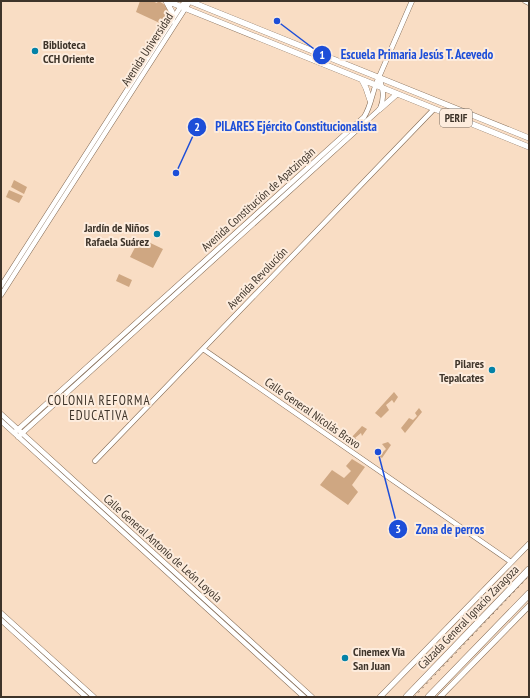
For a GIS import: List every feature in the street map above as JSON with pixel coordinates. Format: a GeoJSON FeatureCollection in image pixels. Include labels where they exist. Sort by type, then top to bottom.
{"type":"FeatureCollection","features":[{"type":"Feature","properties":{"kind":"highway","name":"Calzada General Ignacio Zaragoza"},"geometry":{"type":"LineString","coordinates":[[407,697],[529,570]]}},
{"type":"Feature","properties":{"kind":"highway"},"geometry":{"type":"LineString","coordinates":[[429,697],[529,594]]}},
{"type":"Feature","properties":{"kind":"main road","name":"PERIF"},"geometry":{"type":"LineString","coordinates":[[167,1],[529,147]]}},
{"type":"Feature","properties":{"kind":"main road"},"geometry":{"type":"LineString","coordinates":[[167,1],[172,12],[172,21]]}},
{"type":"Feature","properties":{"kind":"main road","name":"PERIF"},"geometry":{"type":"LineString","coordinates":[[190,1],[529,138]]}},
{"type":"Feature","properties":{"kind":"main road"},"geometry":{"type":"LineString","coordinates":[[361,80],[368,92],[370,103]]}},
{"type":"Feature","properties":{"kind":"main road"},"geometry":{"type":"LineString","coordinates":[[380,109],[397,94]]}},
{"type":"Feature","properties":{"kind":"main road","name":"Calzada General Ignacio Zaragoza"},"geometry":{"type":"LineString","coordinates":[[380,697],[529,544]]}},
{"type":"Feature","properties":{"kind":"main road"},"geometry":{"type":"LineString","coordinates":[[440,697],[529,606]]}},
{"type":"Feature","properties":{"kind":"street","name":"Avenida Universidad"},"geometry":{"type":"LineString","coordinates":[[1,286],[64,192],[185,2],[190,1]]}},
{"type":"Feature","properties":{"kind":"street","name":"Avenida Constitución de Apatzingán"},"geometry":{"type":"LineString","coordinates":[[18,433],[361,120],[370,103],[374,85],[379,77],[412,1]]}},
{"type":"Feature","properties":{"kind":"street"},"geometry":{"type":"LineString","coordinates":[[525,1],[529,3]]}},
{"type":"Feature","properties":{"kind":"street","name":"Avenida Universidad"},"geometry":{"type":"LineString","coordinates":[[138,77],[172,21],[183,7]]}},
{"type":"Feature","properties":{"kind":"street"},"geometry":{"type":"LineString","coordinates":[[370,103],[373,109],[380,109],[384,98],[379,77]]}},
{"type":"Feature","properties":{"kind":"street","name":"Avenida Constitución de Apatzingán"},"geometry":{"type":"LineString","coordinates":[[18,433],[380,109]]}},
{"type":"Feature","properties":{"kind":"street","name":"Avenida Revolución"},"geometry":{"type":"LineString","coordinates":[[95,461],[434,109]]}},
{"type":"Feature","properties":{"kind":"street","name":"Avenida Universidad"},"geometry":{"type":"LineString","coordinates":[[1,295],[64,192]]}},
{"type":"Feature","properties":{"kind":"street","name":"Calle General Nicolás Bravo"},"geometry":{"type":"LineString","coordinates":[[203,349],[511,562]]}},
{"type":"Feature","properties":{"kind":"street","name":"Calle General Antonio de León Loyola"},"geometry":{"type":"LineString","coordinates":[[1,414],[18,433],[304,697]]}},
{"type":"Feature","properties":{"kind":"street","name":"Calle General Antonio de León Loyola"},"geometry":{"type":"LineString","coordinates":[[1,421],[18,433],[312,697]]}},
{"type":"Feature","properties":{"kind":"street"},"geometry":{"type":"LineString","coordinates":[[1,613],[94,697]]}},
{"type":"Feature","properties":{"kind":"street"},"geometry":{"type":"LineString","coordinates":[[1,620],[86,697]]}},
{"type":"Feature","properties":{"kind":"shaded area"},"geometry":{"type":"Polygon","coordinates":[[[140,1],[152,1],[157,3],[158,1],[167,8],[169,14],[164,25],[136,12],[140,1]]]}},
{"type":"Feature","properties":{"kind":"shaded area"},"geometry":{"type":"Polygon","coordinates":[[[14,180],[27,187],[24,194],[11,187],[14,180]]]}},
{"type":"Feature","properties":{"kind":"shaded area"},"geometry":{"type":"Polygon","coordinates":[[[9,190],[23,196],[19,203],[6,197],[9,190]]]}},
{"type":"Feature","properties":{"kind":"shaded area"},"geometry":{"type":"Polygon","coordinates":[[[140,238],[163,249],[153,268],[130,257],[140,238]]]}},
{"type":"Feature","properties":{"kind":"shaded area"},"geometry":{"type":"Polygon","coordinates":[[[119,274],[132,280],[129,287],[116,281],[119,274]]]}},
{"type":"Feature","properties":{"kind":"shaded area"},"geometry":{"type":"Polygon","coordinates":[[[394,392],[398,397],[394,403],[392,400],[386,405],[389,410],[381,418],[375,413],[394,392]]]}},
{"type":"Feature","properties":{"kind":"shaded area"},"geometry":{"type":"Polygon","coordinates":[[[419,408],[422,412],[405,433],[401,428],[409,418],[413,420],[417,416],[415,413],[419,408]]]}},
{"type":"Feature","properties":{"kind":"shaded area"},"geometry":{"type":"Polygon","coordinates":[[[362,426],[367,429],[362,436],[361,433],[355,438],[359,441],[357,444],[351,438],[362,426]]]}},
{"type":"Feature","properties":{"kind":"shaded area"},"geometry":{"type":"Polygon","coordinates":[[[388,442],[391,445],[382,458],[379,456],[386,449],[382,444],[388,442]]]}},
{"type":"Feature","properties":{"kind":"shaded area"},"geometry":{"type":"Polygon","coordinates":[[[352,459],[365,467],[352,485],[358,492],[348,505],[320,485],[332,470],[344,478],[351,471],[346,466],[352,459]]]}},
{"type":"Feature","properties":{"kind":"railway"},"geometry":{"type":"LineString","coordinates":[[414,697],[529,576]]}},
{"type":"Feature","properties":{"kind":"place","name":"Escuela Primaria Jesús T. Acevedo"},"geometry":{"type":"Point","coordinates":[277,21]}},
{"type":"Feature","properties":{"kind":"place","name":"Biblioteca CCH Oriente"},"geometry":{"type":"Point","coordinates":[35,51]}},
{"type":"Feature","properties":{"kind":"place","name":"PILARES Ejército Constitucionalista"},"geometry":{"type":"Point","coordinates":[176,173]}},
{"type":"Feature","properties":{"kind":"place","name":"Jardín de Niños Rafaela Suárez"},"geometry":{"type":"Point","coordinates":[157,234]}},
{"type":"Feature","properties":{"kind":"place","name":"Pilares Tepalcates"},"geometry":{"type":"Point","coordinates":[492,370]}},
{"type":"Feature","properties":{"kind":"place","name":"Zona de perros"},"geometry":{"type":"Point","coordinates":[378,452]}},
{"type":"Feature","properties":{"kind":"place","name":"Cinemex Vía San Juan"},"geometry":{"type":"Point","coordinates":[345,658]}},
{"type":"Feature","properties":{"kind":"district","name":"COLONIA REFORMA EDUCATIVA"},"geometry":{"type":"Point","coordinates":[99,408]}}]}
